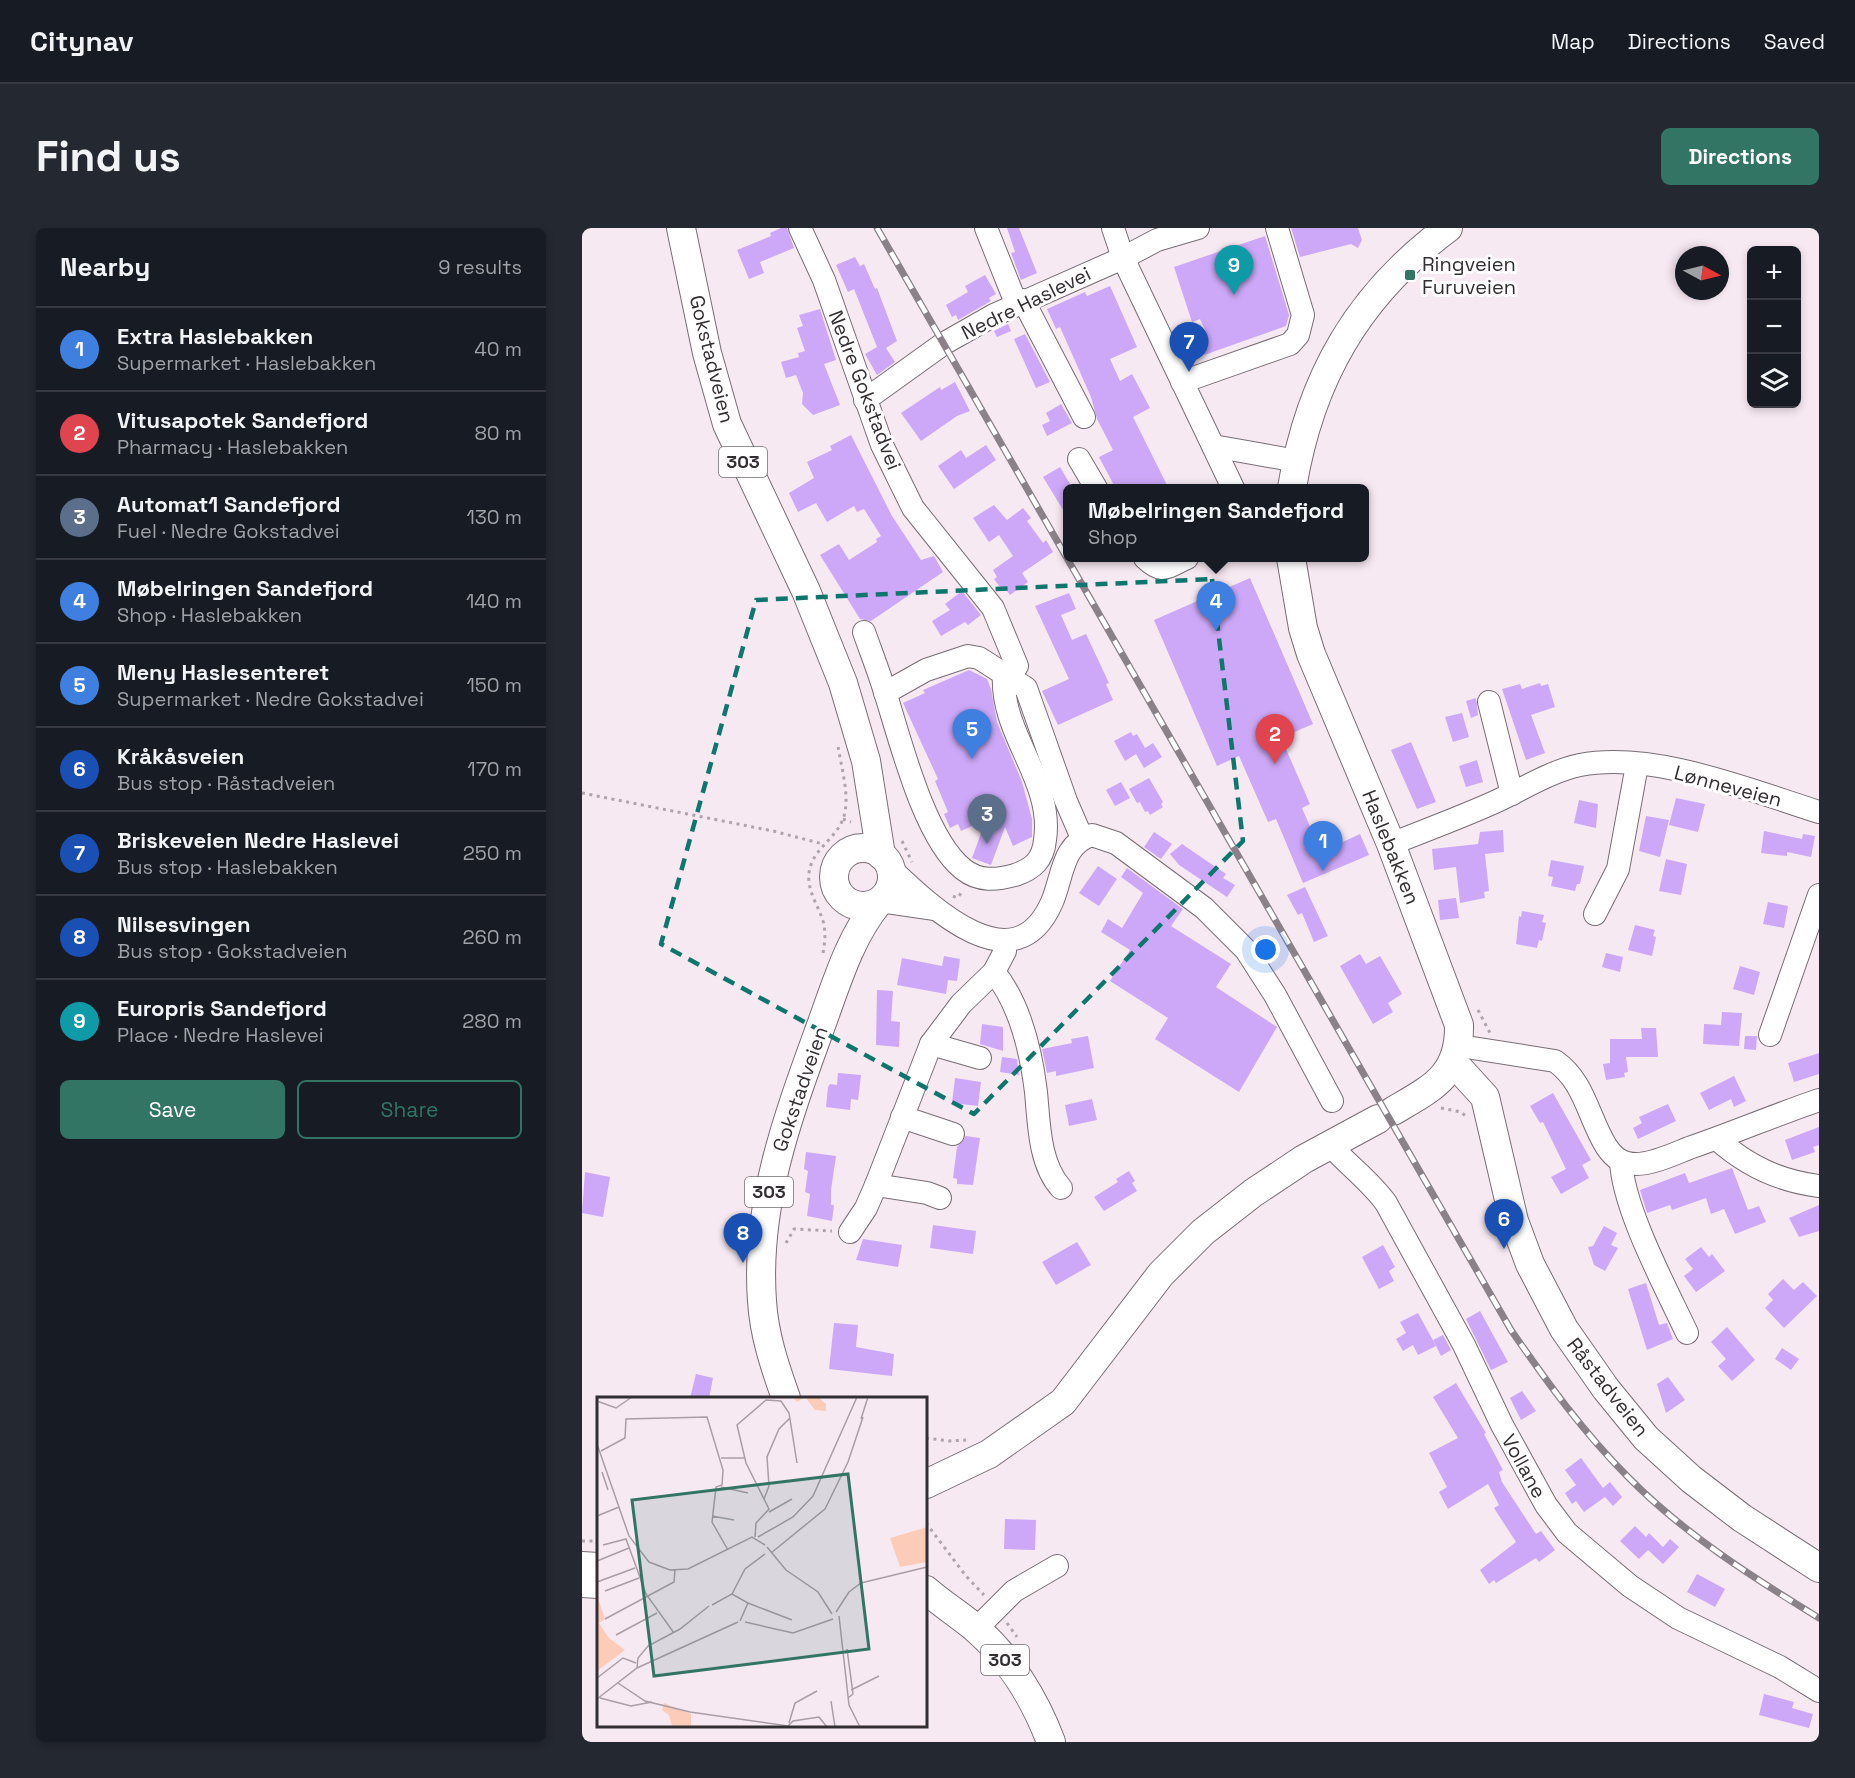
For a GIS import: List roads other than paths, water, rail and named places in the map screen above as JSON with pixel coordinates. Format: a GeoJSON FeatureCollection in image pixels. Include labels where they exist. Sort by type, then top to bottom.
{"type":"FeatureCollection","features":[{"type":"Feature","properties":{"kind":"main road","name":"Gokstadveien"},"geometry":{"type":"LineString","coordinates":[[681,228],[707,353],[728,424],[806,591],[843,683],[896,856]]}},
{"type":"Feature","properties":{"kind":"main road"},"geometry":{"type":"LineString","coordinates":[[1295,475],[1304,429],[1325,373],[1354,322],[1378,291],[1407,261],[1448,228]]}},
{"type":"Feature","properties":{"kind":"main road","name":"Haslebakken"},"geometry":{"type":"LineString","coordinates":[[1292,562],[1303,628],[1311,654],[1391,844],[1455,1007],[1459,1025],[1447,1075]]}},
{"type":"Feature","properties":{"kind":"main road","name":"Gokstadveien"},"geometry":{"type":"LineString","coordinates":[[835,848],[860,800],[858,763],[843,683]]}},
{"type":"Feature","properties":{"kind":"main road"},"geometry":{"type":"LineString","coordinates":[[835,848],[864,848],[896,856]]}},
{"type":"Feature","properties":{"kind":"main road","name":"303"},"geometry":{"type":"LineString","coordinates":[[835,848],[841,858],[834,874],[837,891]]}},
{"type":"Feature","properties":{"kind":"main road","name":"303"},"geometry":{"type":"LineString","coordinates":[[879,902],[891,887],[896,856]]}},
{"type":"Feature","properties":{"kind":"main road","name":"Gokstadveien"},"geometry":{"type":"LineString","coordinates":[[830,1001],[842,919],[837,891]]}},
{"type":"Feature","properties":{"kind":"main road"},"geometry":{"type":"LineString","coordinates":[[837,891],[849,903],[858,906],[879,902]]}},
{"type":"Feature","properties":{"kind":"main road","name":"Gokstadveien"},"geometry":{"type":"LineString","coordinates":[[785,1396],[771,1353],[762,1302],[761,1249],[766,1203],[782,1138],[830,1001],[864,919],[879,902]]}},
{"type":"Feature","properties":{"kind":"main road"},"geometry":{"type":"LineString","coordinates":[[927,1490],[938,1478],[988,1454],[1063,1402],[1161,1274],[1203,1232],[1253,1193],[1304,1159],[1386,1115],[1447,1075]]}},
{"type":"Feature","properties":{"kind":"main road","name":"Råstadveien"},"geometry":{"type":"LineString","coordinates":[[1447,1075],[1485,1097],[1483,1129],[1530,1264],[1564,1329],[1606,1389],[1646,1438],[1691,1479],[1742,1518],[1819,1568]]}},
{"type":"Feature","properties":{"kind":"main road"},"geometry":{"type":"LineString","coordinates":[[582,1566],[597,1567]]}},
{"type":"Feature","properties":{"kind":"main road","name":"303"},"geometry":{"type":"LineString","coordinates":[[928,1594],[976,1629],[1016,1674],[1040,1715],[1051,1742]]}},
{"type":"Feature","properties":{"kind":"street","name":"Nedre Gokstadvei"},"geometry":{"type":"LineString","coordinates":[[800,228],[824,280],[882,445],[914,507],[987,598],[1010,671]]}},
{"type":"Feature","properties":{"kind":"street"},"geometry":{"type":"LineString","coordinates":[[986,228],[1019,302],[1084,417]]}},
{"type":"Feature","properties":{"kind":"street"},"geometry":{"type":"LineString","coordinates":[[1113,228],[1123,258],[1231,484]]}},
{"type":"Feature","properties":{"kind":"street","name":"Nedre Haslevei"},"geometry":{"type":"LineString","coordinates":[[865,400],[943,344],[1019,302],[1123,258],[1157,240],[1198,228]]}},
{"type":"Feature","properties":{"kind":"street"},"geometry":{"type":"LineString","coordinates":[[1182,382],[1290,344],[1298,335],[1303,315],[1276,228]]}},
{"type":"Feature","properties":{"kind":"street"},"geometry":{"type":"LineString","coordinates":[[1213,446],[1295,475]]}},
{"type":"Feature","properties":{"kind":"street"},"geometry":{"type":"LineString","coordinates":[[1079,459],[1093,484]]}},
{"type":"Feature","properties":{"kind":"street"},"geometry":{"type":"LineString","coordinates":[[1149,562],[1155,568],[1163,569],[1178,562]]}},
{"type":"Feature","properties":{"kind":"street"},"geometry":{"type":"LineString","coordinates":[[864,632],[895,729],[935,830],[952,858],[975,877],[1003,878],[1035,865],[1062,874]]}},
{"type":"Feature","properties":{"kind":"street"},"geometry":{"type":"LineString","coordinates":[[885,693],[926,670],[968,656],[979,658],[1010,671],[1026,688],[1066,801],[1082,838]]}},
{"type":"Feature","properties":{"kind":"street"},"geometry":{"type":"LineString","coordinates":[[1010,671],[1005,708],[1037,780],[1046,826],[1045,842],[1035,865]]}},
{"type":"Feature","properties":{"kind":"street"},"geometry":{"type":"LineString","coordinates":[[1489,702],[1512,794]]}},
{"type":"Feature","properties":{"kind":"street","name":"Lønneveien"},"geometry":{"type":"LineString","coordinates":[[1391,844],[1578,765],[1601,762],[1637,765],[1715,778],[1819,812]]}},
{"type":"Feature","properties":{"kind":"street"},"geometry":{"type":"LineString","coordinates":[[1595,915],[1618,869],[1637,765]]}},
{"type":"Feature","properties":{"kind":"street"},"geometry":{"type":"LineString","coordinates":[[1797,805],[1819,792]]}},
{"type":"Feature","properties":{"kind":"street"},"geometry":{"type":"LineString","coordinates":[[896,856],[941,902],[986,938],[1006,941],[1026,936],[1041,921],[1052,903],[1068,853],[1082,838],[1092,835],[1116,843],[1204,909],[1246,950],[1275,995],[1332,1101]]}},
{"type":"Feature","properties":{"kind":"street"},"geometry":{"type":"LineString","coordinates":[[1770,1035],[1819,895]]}},
{"type":"Feature","properties":{"kind":"street"},"geometry":{"type":"LineString","coordinates":[[879,902],[941,902]]}},
{"type":"Feature","properties":{"kind":"street"},"geometry":{"type":"LineString","coordinates":[[850,1232],[866,1208],[876,1185],[931,1044],[961,1004],[994,972],[1005,951],[1006,941]]}},
{"type":"Feature","properties":{"kind":"street"},"geometry":{"type":"LineString","coordinates":[[994,972],[1015,1008],[1026,1038],[1042,1145],[1053,1176],[1061,1188]]}},
{"type":"Feature","properties":{"kind":"street"},"geometry":{"type":"LineString","coordinates":[[931,1044],[980,1058]]}},
{"type":"Feature","properties":{"kind":"street"},"geometry":{"type":"LineString","coordinates":[[1447,1075],[1529,1055],[1555,1061],[1577,1082],[1605,1144],[1621,1161],[1638,1164],[1717,1139],[1819,1100]]}},
{"type":"Feature","properties":{"kind":"street"},"geometry":{"type":"LineString","coordinates":[[902,1117],[953,1134]]}},
{"type":"Feature","properties":{"kind":"street","name":"Vollane"},"geometry":{"type":"LineString","coordinates":[[1342,1139],[1352,1170],[1376,1189],[1386,1203],[1464,1345],[1502,1425],[1546,1505],[1568,1533],[1630,1586],[1678,1618],[1780,1667],[1819,1691]]}},
{"type":"Feature","properties":{"kind":"street"},"geometry":{"type":"LineString","coordinates":[[1717,1139],[1751,1166],[1782,1179],[1819,1186]]}},
{"type":"Feature","properties":{"kind":"street"},"geometry":{"type":"LineString","coordinates":[[1621,1161],[1622,1180],[1660,1277],[1687,1332]]}},
{"type":"Feature","properties":{"kind":"street"},"geometry":{"type":"LineString","coordinates":[[876,1185],[927,1193],[940,1198]]}},
{"type":"Feature","properties":{"kind":"street"},"geometry":{"type":"LineString","coordinates":[[976,1629],[1014,1591],[1057,1566]]}},
{"type":"Feature","properties":{"kind":"street"},"geometry":{"type":"LineString","coordinates":[[582,1586],[597,1587]]}},
{"type":"Feature","properties":{"kind":"railway"},"geometry":{"type":"LineString","coordinates":[[877,228],[1063,551]]}},
{"type":"Feature","properties":{"kind":"railway"},"geometry":{"type":"LineString","coordinates":[[1069,562],[1511,1330],[1581,1424],[1612,1460],[1649,1497],[1719,1553],[1819,1618]]}},
{"type":"Feature","properties":{"kind":"place","name":"Ringveien Furuveien"},"geometry":{"type":"Point","coordinates":[1410,275]}},
{"type":"Feature","properties":{"kind":"place","name":"Europris Sandefjord"},"geometry":{"type":"Point","coordinates":[1234,295]}},
{"type":"Feature","properties":{"kind":"place","name":"Briskeveien Nedre Haslevei"},"geometry":{"type":"Point","coordinates":[1189,372]}},
{"type":"Feature","properties":{"kind":"place","name":"Møbelringen Sandefjord"},"geometry":{"type":"Point","coordinates":[1216,631]}},
{"type":"Feature","properties":{"kind":"place","name":"Meny Haslesenteret"},"geometry":{"type":"Point","coordinates":[972,759]}},
{"type":"Feature","properties":{"kind":"place","name":"Vitusapotek Sandefjord"},"geometry":{"type":"Point","coordinates":[1275,764]}},
{"type":"Feature","properties":{"kind":"place","name":"Automat1 Sandefjord"},"geometry":{"type":"Point","coordinates":[987,844]}},
{"type":"Feature","properties":{"kind":"place","name":"Extra Haslebakken"},"geometry":{"type":"Point","coordinates":[1323,871]}},
{"type":"Feature","properties":{"kind":"place","name":"Kråkåsveien"},"geometry":{"type":"Point","coordinates":[1504,1249]}},
{"type":"Feature","properties":{"kind":"place","name":"Nilsesvingen"},"geometry":{"type":"Point","coordinates":[743,1263]}}]}
